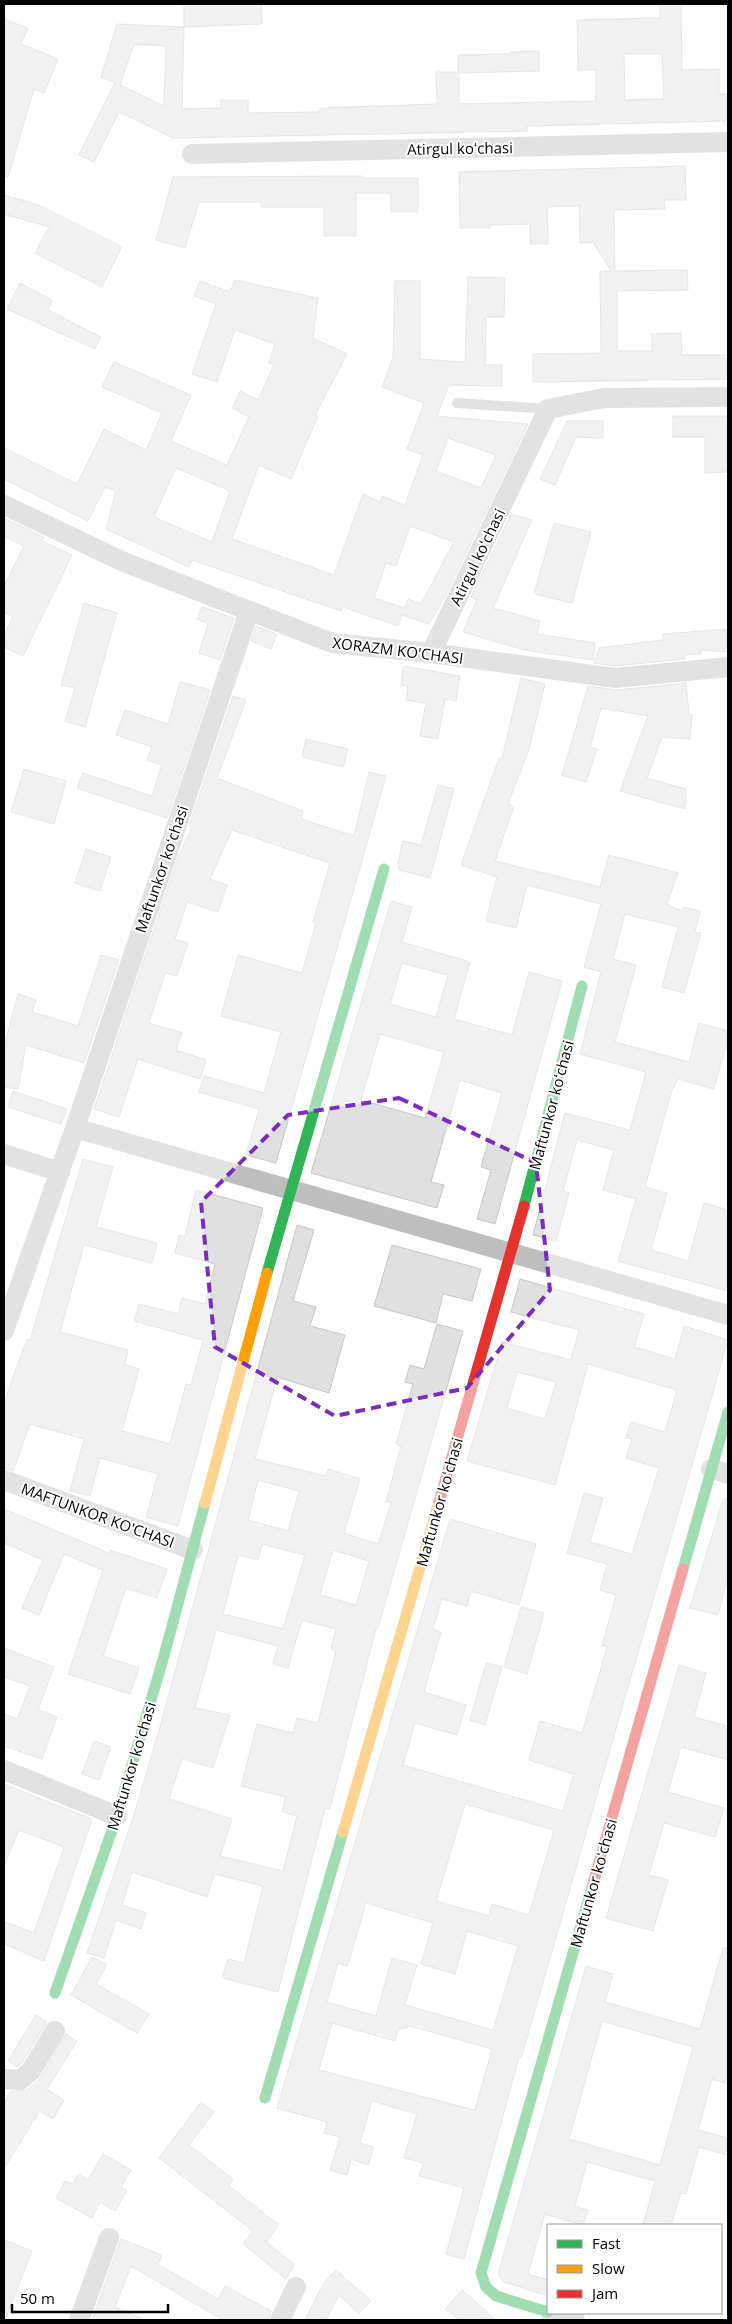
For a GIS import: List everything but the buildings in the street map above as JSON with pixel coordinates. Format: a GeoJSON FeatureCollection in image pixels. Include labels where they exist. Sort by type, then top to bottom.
{"type":"FeatureCollection","features":[{"type":"Feature","properties":{"kind":"street","name":"Atirgul koʻchasi"},"geometry":{"type":"LineString","coordinates":[[192,154],[728,142]]}},
{"type":"Feature","properties":{"kind":"street"},"geometry":{"type":"LineString","coordinates":[[548,408],[604,398],[728,397]]}},
{"type":"Feature","properties":{"kind":"street","name":"Atirgul koʻchasi"},"geometry":{"type":"LineString","coordinates":[[431,653],[548,408]]}},
{"type":"Feature","properties":{"kind":"street","name":"XORAZM KO'CHASI"},"geometry":{"type":"LineString","coordinates":[[4,505],[124,562],[332,644],[431,653],[615,678],[728,667]]}},
{"type":"Feature","properties":{"kind":"street","name":"Maftunkor koʻchasi"},"geometry":{"type":"LineString","coordinates":[[4,1330],[60,1172],[250,611]]}},
{"type":"Feature","properties":{"kind":"street","name":"Maftunkor koʻchasi"},"geometry":{"type":"LineString","coordinates":[[55,1992],[117,1816],[193,1550],[290,1189],[384,869]]}},
{"type":"Feature","properties":{"kind":"street","name":"Maftunkor koʻchasi"},"geometry":{"type":"LineString","coordinates":[[265,2098],[512,1252],[582,986]]}},
{"type":"Feature","properties":{"kind":"street"},"geometry":{"type":"LineString","coordinates":[[75,1128],[728,1315]]}},
{"type":"Feature","properties":{"kind":"street"},"geometry":{"type":"LineString","coordinates":[[4,1154],[60,1172]]}},
{"type":"Feature","properties":{"kind":"street","name":"Maftunkor koʻchasi"},"geometry":{"type":"LineString","coordinates":[[547,2311],[496,2296],[486,2287],[481,2273],[720,1471],[728,1412]]}},
{"type":"Feature","properties":{"kind":"street","name":"MAFTUNKOR KO'CHASI"},"geometry":{"type":"LineString","coordinates":[[4,1480],[193,1550]]}},
{"type":"Feature","properties":{"kind":"street"},"geometry":{"type":"LineString","coordinates":[[4,1770],[117,1816]]}},
{"type":"Feature","properties":{"kind":"street"},"geometry":{"type":"LineString","coordinates":[[4,2079],[20,2080],[31,2071],[55,2031]]}},
{"type":"Feature","properties":{"kind":"street"},"geometry":{"type":"LineString","coordinates":[[79,2320],[109,2238]]}},
{"type":"Feature","properties":{"kind":"street"},"geometry":{"type":"LineString","coordinates":[[280,2320],[296,2286]]}},
{"type":"Feature","properties":{"kind":"street","name":"Maftunkor koʻchasi"},"geometry":{"type":"LineString","coordinates":[[556,2314],[575,2320]]}},
{"type":"Feature","properties":{"kind":"lane"},"geometry":{"type":"LineString","coordinates":[[457,403],[548,408]]}},
{"type":"Feature","properties":{"kind":"highlighted area"},"geometry":{"type":"Polygon","coordinates":[[[399,1098],[536,1163],[550,1290],[467,1388],[335,1416],[215,1347],[201,1202],[288,1115],[399,1098]]]}},
{"type":"Feature","properties":{"kind":"traffic: fast"},"geometry":{"type":"LineString","coordinates":[[267,1273],[384,869]]}},
{"type":"Feature","properties":{"kind":"traffic: fast"},"geometry":{"type":"LineString","coordinates":[[524,1206],[582,986]]}},
{"type":"Feature","properties":{"kind":"traffic: fast"},"geometry":{"type":"LineString","coordinates":[[683,1569],[728,1412]]}},
{"type":"Feature","properties":{"kind":"traffic: fast"},"geometry":{"type":"LineString","coordinates":[[55,1993],[117,1816],[164,1656],[205,1503]]}},
{"type":"Feature","properties":{"kind":"traffic: fast"},"geometry":{"type":"LineString","coordinates":[[265,2098],[343,1832]]}},
{"type":"Feature","properties":{"kind":"traffic: fast"},"geometry":{"type":"LineString","coordinates":[[547,2312],[496,2296],[486,2287],[481,2273],[594,1880]]}},
{"type":"Feature","properties":{"kind":"traffic: slow"},"geometry":{"type":"LineString","coordinates":[[205,1503],[267,1273]]}},
{"type":"Feature","properties":{"kind":"traffic: slow"},"geometry":{"type":"LineString","coordinates":[[343,1832],[439,1502]]}},
{"type":"Feature","properties":{"kind":"traffic: jam"},"geometry":{"type":"LineString","coordinates":[[439,1502],[524,1206]]}},
{"type":"Feature","properties":{"kind":"traffic: jam"},"geometry":{"type":"LineString","coordinates":[[594,1880],[683,1569]]}}]}
